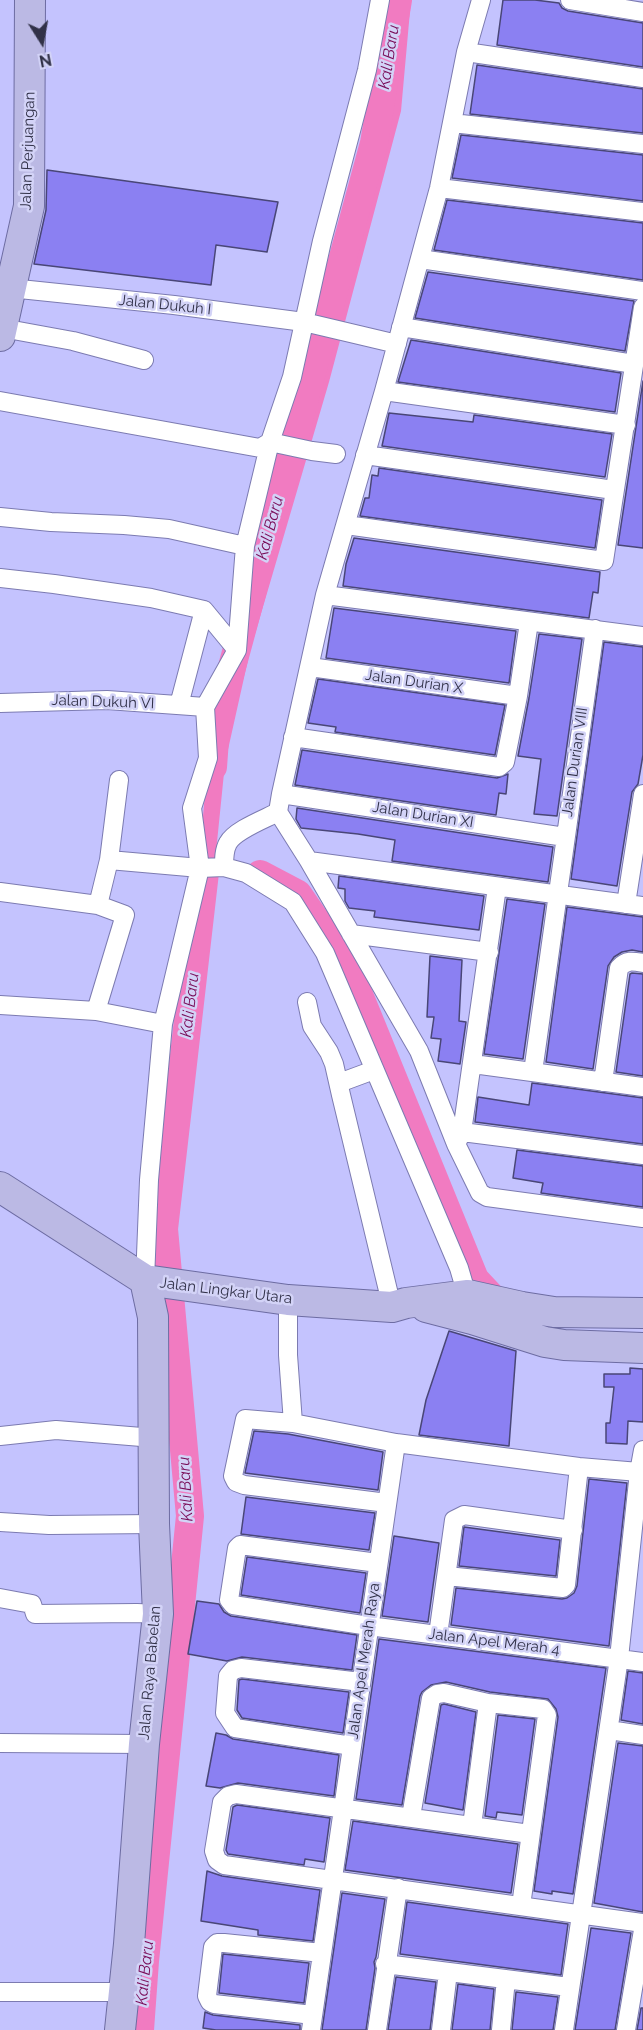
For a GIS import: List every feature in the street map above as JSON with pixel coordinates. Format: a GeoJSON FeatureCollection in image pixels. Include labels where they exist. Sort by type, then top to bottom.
{"type":"FeatureCollection","features":[{"type":"Feature","properties":{"kind":"main road","name":"Jalan Perjuangan"},"geometry":{"type":"LineString","coordinates":[[1,332],[29,206],[30,0]]}},
{"type":"Feature","properties":{"kind":"main road","name":"Jalan Lingkar Utara"},"geometry":{"type":"LineString","coordinates":[[0,1187],[147,1280],[288,1300],[399,1305],[472,1303],[566,1312],[643,1313]]}},
{"type":"Feature","properties":{"kind":"main road","name":"Jalan Raya Babelan"},"geometry":{"type":"LineString","coordinates":[[120,2030],[152,1655],[158,1614],[154,1524],[153,1317],[147,1280]]}},
{"type":"Feature","properties":{"kind":"main road","name":"Jalan Lingkar Utara"},"geometry":{"type":"LineString","coordinates":[[472,1303],[544,1342],[643,1348]]}},
{"type":"Feature","properties":{"kind":"street"},"geometry":{"type":"LineString","coordinates":[[217,864],[192,808],[208,758],[206,707],[237,650],[245,546],[270,442],[311,324],[322,242],[367,70],[380,0]]}},
{"type":"Feature","properties":{"kind":"street"},"geometry":{"type":"LineString","coordinates":[[481,0],[466,52],[440,188],[325,595],[280,794],[278,812],[309,861],[419,1051],[459,1138],[474,1184],[480,1193],[487,1197],[643,1218]]}},
{"type":"Feature","properties":{"kind":"street"},"geometry":{"type":"LineString","coordinates":[[570,0],[643,12]]}},
{"type":"Feature","properties":{"kind":"street"},"geometry":{"type":"LineString","coordinates":[[466,52],[643,78]]}},
{"type":"Feature","properties":{"kind":"street"},"geometry":{"type":"LineString","coordinates":[[452,123],[643,144]]}},
{"type":"Feature","properties":{"kind":"street"},"geometry":{"type":"LineString","coordinates":[[440,188],[643,212]]}},
{"type":"Feature","properties":{"kind":"street"},"geometry":{"type":"LineString","coordinates":[[420,259],[643,291]]}},
{"type":"Feature","properties":{"kind":"street","name":"Jalan Dukuh I"},"geometry":{"type":"LineString","coordinates":[[10,288],[174,305],[311,324],[347,332],[399,335],[634,364]]}},
{"type":"Feature","properties":{"kind":"street"},"geometry":{"type":"LineString","coordinates":[[346,525],[604,561],[643,307]]}},
{"type":"Feature","properties":{"kind":"street"},"geometry":{"type":"LineString","coordinates":[[1,332],[73,341],[144,360]]}},
{"type":"Feature","properties":{"kind":"street"},"geometry":{"type":"LineString","coordinates":[[384,391],[626,425]]}},
{"type":"Feature","properties":{"kind":"street"},"geometry":{"type":"LineString","coordinates":[[0,401],[260,448],[270,442],[312,452],[336,454]]}},
{"type":"Feature","properties":{"kind":"street"},"geometry":{"type":"LineString","coordinates":[[365,455],[614,490]]}},
{"type":"Feature","properties":{"kind":"street"},"geometry":{"type":"LineString","coordinates":[[0,517],[169,529],[245,546]]}},
{"type":"Feature","properties":{"kind":"street"},"geometry":{"type":"LineString","coordinates":[[0,578],[151,598],[204,610],[237,650]]}},
{"type":"Feature","properties":{"kind":"street"},"geometry":{"type":"LineString","coordinates":[[325,595],[643,636]]}},
{"type":"Feature","properties":{"kind":"street"},"geometry":{"type":"LineString","coordinates":[[179,705],[204,610]]}},
{"type":"Feature","properties":{"kind":"street"},"geometry":{"type":"LineString","coordinates":[[293,737],[499,767],[505,762],[529,622]]}},
{"type":"Feature","properties":{"kind":"street","name":"Jalan Durian VIII"},"geometry":{"type":"LineString","coordinates":[[533,1072],[595,629]]}},
{"type":"Feature","properties":{"kind":"street","name":"Jalan Durian X"},"geometry":{"type":"LineString","coordinates":[[310,668],[518,696]]}},
{"type":"Feature","properties":{"kind":"street","name":"Jalan Dukuh VI"},"geometry":{"type":"LineString","coordinates":[[0,702],[110,700],[206,707]]}},
{"type":"Feature","properties":{"kind":"street"},"geometry":{"type":"LineString","coordinates":[[98,906],[109,860],[120,780]]}},
{"type":"Feature","properties":{"kind":"street","name":"Jalan Durian XI"},"geometry":{"type":"LineString","coordinates":[[280,794],[565,837]]}},
{"type":"Feature","properties":{"kind":"street"},"geometry":{"type":"LineString","coordinates":[[309,861],[634,905],[643,794]]}},
{"type":"Feature","properties":{"kind":"street"},"geometry":{"type":"LineString","coordinates":[[147,1280],[149,1180],[163,1024],[217,864],[228,842],[239,832],[278,812]]}},
{"type":"Feature","properties":{"kind":"street"},"geometry":{"type":"LineString","coordinates":[[109,860],[217,864],[246,873],[293,902],[325,953],[447,1238],[472,1303]]}},
{"type":"Feature","properties":{"kind":"street"},"geometry":{"type":"LineString","coordinates":[[459,1138],[473,1064],[497,887]]}},
{"type":"Feature","properties":{"kind":"street"},"geometry":{"type":"LineString","coordinates":[[0,892],[98,906],[125,915],[96,1011]]}},
{"type":"Feature","properties":{"kind":"street"},"geometry":{"type":"LineString","coordinates":[[351,934],[489,952]]}},
{"type":"Feature","properties":{"kind":"street"},"geometry":{"type":"LineString","coordinates":[[603,1082],[619,968],[623,963],[630,961],[643,963]]}},
{"type":"Feature","properties":{"kind":"street"},"geometry":{"type":"LineString","coordinates":[[307,1002],[312,1026],[330,1052],[399,1305]]}},
{"type":"Feature","properties":{"kind":"street"},"geometry":{"type":"LineString","coordinates":[[0,1005],[96,1011],[163,1024]]}},
{"type":"Feature","properties":{"kind":"street"},"geometry":{"type":"LineString","coordinates":[[473,1064],[643,1087]]}},
{"type":"Feature","properties":{"kind":"street"},"geometry":{"type":"LineString","coordinates":[[339,1083],[374,1070]]}},
{"type":"Feature","properties":{"kind":"street"},"geometry":{"type":"LineString","coordinates":[[459,1138],[643,1155]]}},
{"type":"Feature","properties":{"kind":"street"},"geometry":{"type":"LineString","coordinates":[[288,1300],[288,1355],[293,1423]]}},
{"type":"Feature","properties":{"kind":"street"},"geometry":{"type":"LineString","coordinates":[[387,1503],[243,1485],[236,1482],[233,1476],[245,1419],[293,1423],[396,1443],[579,1467],[639,1472]]}},
{"type":"Feature","properties":{"kind":"street"},"geometry":{"type":"LineString","coordinates":[[0,1436],[56,1430],[154,1438]]}},
{"type":"Feature","properties":{"kind":"street","name":"Jalan Apel Merah Raya"},"geometry":{"type":"LineString","coordinates":[[312,2022],[396,1443]]}},
{"type":"Feature","properties":{"kind":"street"},"geometry":{"type":"LineString","coordinates":[[564,2030],[619,1658],[643,1450]]}},
{"type":"Feature","properties":{"kind":"street"},"geometry":{"type":"LineString","coordinates":[[447,1576],[563,1588],[566,1584],[579,1467]]}},
{"type":"Feature","properties":{"kind":"street"},"geometry":{"type":"LineString","coordinates":[[438,1635],[454,1520],[458,1516],[573,1530]]}},
{"type":"Feature","properties":{"kind":"street"},"geometry":{"type":"LineString","coordinates":[[0,1522],[49,1525],[154,1524]]}},
{"type":"Feature","properties":{"kind":"street","name":"Jalan Apel Merah 4"},"geometry":{"type":"LineString","coordinates":[[378,1563],[240,1545],[237,1548],[229,1600],[233,1605],[369,1626],[643,1662]]}},
{"type":"Feature","properties":{"kind":"street"},"geometry":{"type":"LineString","coordinates":[[0,1598],[32,1604],[35,1614],[158,1614]]}},
{"type":"Feature","properties":{"kind":"street"},"geometry":{"type":"LineString","coordinates":[[352,1746],[235,1728],[225,1713],[228,1676],[234,1670],[241,1668],[361,1682]]}},
{"type":"Feature","properties":{"kind":"street"},"geometry":{"type":"LineString","coordinates":[[411,1817],[431,1698],[444,1693],[488,1703],[546,1711],[521,1906]]}},
{"type":"Feature","properties":{"kind":"street"},"geometry":{"type":"LineString","coordinates":[[472,1826],[488,1703]]}},
{"type":"Feature","properties":{"kind":"street"},"geometry":{"type":"LineString","coordinates":[[609,1730],[643,1735]]}},
{"type":"Feature","properties":{"kind":"street"},"geometry":{"type":"LineString","coordinates":[[0,1743],[144,1744]]}},
{"type":"Feature","properties":{"kind":"street"},"geometry":{"type":"LineString","coordinates":[[530,1834],[236,1794],[228,1796],[222,1802],[214,1851],[217,1860],[224,1865],[643,1923]]}},
{"type":"Feature","properties":{"kind":"street"},"geometry":{"type":"LineString","coordinates":[[376,2030],[398,1888]]}},
{"type":"Feature","properties":{"kind":"street"},"geometry":{"type":"LineString","coordinates":[[626,2030],[637,2003],[643,1930]]}},
{"type":"Feature","properties":{"kind":"street"},"geometry":{"type":"LineString","coordinates":[[312,2022],[210,2002],[207,1996],[213,1947],[217,1943],[224,1943],[322,1953]]}},
{"type":"Feature","properties":{"kind":"street"},"geometry":{"type":"LineString","coordinates":[[385,1964],[569,1987]]}},
{"type":"Feature","properties":{"kind":"street"},"geometry":{"type":"LineString","coordinates":[[441,2030],[448,1972]]}},
{"type":"Feature","properties":{"kind":"street"},"geometry":{"type":"LineString","coordinates":[[501,2030],[506,1980]]}},
{"type":"Feature","properties":{"kind":"street"},"geometry":{"type":"LineString","coordinates":[[0,1992],[124,1992]]}},
{"type":"Feature","properties":{"kind":"shaded area"},"geometry":{"type":"Polygon","coordinates":[[[395,0],[411,0],[401,111],[329,382],[250,651],[225,763],[215,862],[199,863],[208,758],[237,650],[283,504],[352,229],[390,67],[395,0]]]}},
{"type":"Feature","properties":{"kind":"building"},"geometry":{"type":"Polygon","coordinates":[[[503,0],[559,3],[568,11],[643,23],[643,67],[497,45],[503,0]]]}},
{"type":"Feature","properties":{"kind":"building"},"geometry":{"type":"Polygon","coordinates":[[[477,65],[643,89],[643,133],[470,114],[477,65]]]}},
{"type":"Feature","properties":{"kind":"building"},"geometry":{"type":"Polygon","coordinates":[[[461,135],[643,155],[643,201],[452,178],[461,135]]]}},
{"type":"Feature","properties":{"kind":"building"},"geometry":{"type":"Polygon","coordinates":[[[47,170],[278,202],[267,252],[216,245],[211,285],[34,264],[46,210],[47,170]]]}},
{"type":"Feature","properties":{"kind":"building"},"geometry":{"type":"Polygon","coordinates":[[[447,200],[643,223],[643,280],[434,250],[447,200]]]}},
{"type":"Feature","properties":{"kind":"building"},"geometry":{"type":"Polygon","coordinates":[[[428,272],[634,301],[625,351],[415,318],[428,272]]]}},
{"type":"Feature","properties":{"kind":"building"},"geometry":{"type":"Polygon","coordinates":[[[411,340],[621,373],[615,412],[398,382],[411,340]]]}},
{"type":"Feature","properties":{"kind":"building"},"geometry":{"type":"Polygon","coordinates":[[[643,381],[643,548],[618,545],[643,381]]]}},
{"type":"Feature","properties":{"kind":"building"},"geometry":{"type":"Polygon","coordinates":[[[389,413],[473,422],[474,415],[612,434],[605,477],[382,446],[389,413]]]}},
{"type":"Feature","properties":{"kind":"building"},"geometry":{"type":"Polygon","coordinates":[[[379,468],[602,500],[595,548],[360,516],[365,498],[369,498],[372,475],[378,476],[379,468]]]}},
{"type":"Feature","properties":{"kind":"building"},"geometry":{"type":"Polygon","coordinates":[[[354,538],[600,572],[598,593],[593,592],[589,618],[343,586],[346,564],[354,538]]]}},
{"type":"Feature","properties":{"kind":"building"},"geometry":{"type":"Polygon","coordinates":[[[334,608],[516,631],[509,683],[326,658],[334,608]]]}},
{"type":"Feature","properties":{"kind":"building"},"geometry":{"type":"Polygon","coordinates":[[[539,634],[582,639],[557,816],[534,814],[541,759],[518,756],[539,634]]]}},
{"type":"Feature","properties":{"kind":"building"},"geometry":{"type":"Polygon","coordinates":[[[604,642],[643,647],[643,755],[638,784],[632,792],[617,886],[571,879],[604,642]]]}},
{"type":"Feature","properties":{"kind":"building"},"geometry":{"type":"Polygon","coordinates":[[[318,679],[505,705],[495,755],[335,732],[336,727],[308,723],[318,679]]]}},
{"type":"Feature","properties":{"kind":"building"},"geometry":{"type":"Polygon","coordinates":[[[302,750],[497,778],[508,774],[506,794],[499,793],[496,815],[295,785],[302,750]]]}},
{"type":"Feature","properties":{"kind":"building"},"geometry":{"type":"Polygon","coordinates":[[[297,808],[553,847],[548,882],[392,861],[395,840],[301,828],[296,819],[297,808]]]}},
{"type":"Feature","properties":{"kind":"building"},"geometry":{"type":"Polygon","coordinates":[[[339,876],[484,896],[479,930],[374,917],[375,911],[349,908],[345,901],[345,889],[338,888],[339,876]]]}},
{"type":"Feature","properties":{"kind":"building"},"geometry":{"type":"Polygon","coordinates":[[[507,899],[545,904],[523,1059],[484,1054],[507,899]]]}},
{"type":"Feature","properties":{"kind":"building"},"geometry":{"type":"Polygon","coordinates":[[[567,907],[643,917],[643,952],[632,950],[622,952],[614,957],[608,966],[593,1069],[546,1062],[567,907]]]}},
{"type":"Feature","properties":{"kind":"building"},"geometry":{"type":"Polygon","coordinates":[[[430,956],[462,960],[459,1021],[466,1022],[460,1064],[438,1061],[441,1039],[431,1038],[434,1017],[427,1017],[430,956]]]}},
{"type":"Feature","properties":{"kind":"building"},"geometry":{"type":"Polygon","coordinates":[[[630,974],[643,974],[643,1076],[616,1072],[630,974]]]}},
{"type":"Feature","properties":{"kind":"building"},"geometry":{"type":"Polygon","coordinates":[[[532,1083],[643,1098],[643,1144],[475,1122],[478,1097],[529,1105],[532,1083]]]}},
{"type":"Feature","properties":{"kind":"building"},"geometry":{"type":"Polygon","coordinates":[[[517,1150],[643,1166],[643,1207],[541,1193],[543,1183],[513,1178],[517,1150]]]}},
{"type":"Feature","properties":{"kind":"building"},"geometry":{"type":"Polygon","coordinates":[[[449,1331],[516,1351],[509,1446],[419,1435],[426,1400],[449,1331]]]}},
{"type":"Feature","properties":{"kind":"building"},"geometry":{"type":"Polygon","coordinates":[[[630,1368],[643,1369],[643,1422],[628,1421],[627,1444],[606,1443],[606,1423],[610,1423],[614,1387],[604,1387],[604,1374],[630,1374],[630,1368]]]}},
{"type":"Feature","properties":{"kind":"building"},"geometry":{"type":"Polygon","coordinates":[[[254,1431],[288,1434],[383,1452],[378,1490],[245,1473],[254,1431]]]}},
{"type":"Feature","properties":{"kind":"building"},"geometry":{"type":"Polygon","coordinates":[[[589,1479],[627,1483],[609,1646],[451,1625],[456,1588],[562,1599],[574,1593],[577,1586],[589,1479]]]}},
{"type":"Feature","properties":{"kind":"building"},"geometry":{"type":"Polygon","coordinates":[[[246,1497],[375,1513],[369,1550],[241,1534],[246,1497]]]}},
{"type":"Feature","properties":{"kind":"building"},"geometry":{"type":"Polygon","coordinates":[[[464,1527],[560,1540],[556,1576],[459,1566],[464,1527]]]}},
{"type":"Feature","properties":{"kind":"building"},"geometry":{"type":"Polygon","coordinates":[[[394,1536],[439,1543],[428,1622],[382,1616],[394,1536]]]}},
{"type":"Feature","properties":{"kind":"building"},"geometry":{"type":"Polygon","coordinates":[[[247,1557],[366,1573],[360,1613],[241,1595],[247,1557]]]}},
{"type":"Feature","properties":{"kind":"building"},"geometry":{"type":"Polygon","coordinates":[[[197,1601],[219,1604],[224,1612],[231,1616],[357,1635],[352,1670],[242,1657],[227,1661],[188,1654],[197,1601]]]}},
{"type":"Feature","properties":{"kind":"building"},"geometry":{"type":"Polygon","coordinates":[[[379,1639],[606,1668],[573,1894],[534,1891],[558,1717],[556,1709],[548,1699],[490,1692],[446,1682],[431,1685],[420,1696],[402,1805],[356,1799],[379,1639]]]}},
{"type":"Feature","properties":{"kind":"building"},"geometry":{"type":"Polygon","coordinates":[[[628,1671],[643,1673],[643,1724],[621,1720],[628,1671]]]}},
{"type":"Feature","properties":{"kind":"building"},"geometry":{"type":"Polygon","coordinates":[[[239,1680],[349,1692],[343,1733],[242,1718],[237,1710],[239,1680]]]}},
{"type":"Feature","properties":{"kind":"building"},"geometry":{"type":"Polygon","coordinates":[[[441,1705],[476,1712],[463,1810],[425,1803],[441,1705]]]}},
{"type":"Feature","properties":{"kind":"building"},"geometry":{"type":"Polygon","coordinates":[[[498,1715],[535,1719],[522,1815],[497,1812],[496,1818],[485,1816],[498,1715]]]}},
{"type":"Feature","properties":{"kind":"building"},"geometry":{"type":"Polygon","coordinates":[[[216,1733],[233,1739],[339,1755],[334,1796],[238,1783],[220,1788],[206,1786],[216,1733]]]}},
{"type":"Feature","properties":{"kind":"building"},"geometry":{"type":"Polygon","coordinates":[[[618,1743],[643,1746],[643,1912],[594,1903],[618,1743]]]}},
{"type":"Feature","properties":{"kind":"building"},"geometry":{"type":"Polygon","coordinates":[[[237,1805],[330,1818],[324,1862],[305,1859],[304,1865],[228,1854],[226,1850],[233,1807],[237,1805]]]}},
{"type":"Feature","properties":{"kind":"building"},"geometry":{"type":"Polygon","coordinates":[[[353,1821],[518,1844],[511,1893],[345,1870],[353,1821]]]}},
{"type":"Feature","properties":{"kind":"building"},"geometry":{"type":"Polygon","coordinates":[[[207,1871],[222,1876],[320,1890],[313,1941],[258,1935],[258,1930],[201,1921],[207,1871]]]}},
{"type":"Feature","properties":{"kind":"building"},"geometry":{"type":"Polygon","coordinates":[[[342,1893],[385,1899],[374,1962],[366,2030],[322,2030],[342,1893]]]}},
{"type":"Feature","properties":{"kind":"building"},"geometry":{"type":"Polygon","coordinates":[[[407,1902],[568,1924],[561,1975],[400,1954],[407,1902]]]}},
{"type":"Feature","properties":{"kind":"building"},"geometry":{"type":"Polygon","coordinates":[[[591,1928],[631,1933],[615,2030],[575,2030],[591,1928]]]}},
{"type":"Feature","properties":{"kind":"building"},"geometry":{"type":"Polygon","coordinates":[[[223,1954],[309,1963],[304,2003],[219,1993],[223,1954]]]}},
{"type":"Feature","properties":{"kind":"building"},"geometry":{"type":"Polygon","coordinates":[[[396,1977],[436,1982],[430,2030],[388,2030],[396,1977]]]}},
{"type":"Feature","properties":{"kind":"building"},"geometry":{"type":"Polygon","coordinates":[[[458,1984],[494,1989],[490,2030],[452,2030],[458,1984]]]}},
{"type":"Feature","properties":{"kind":"building"},"geometry":{"type":"Polygon","coordinates":[[[516,1992],[558,1997],[553,2030],[512,2030],[516,1992]]]}},
{"type":"Feature","properties":{"kind":"building"},"geometry":{"type":"Polygon","coordinates":[[[641,2008],[643,2008],[643,2030],[637,2030],[641,2008]]]}},
{"type":"Feature","properties":{"kind":"building"},"geometry":{"type":"Polygon","coordinates":[[[205,2012],[213,2015],[300,2025],[300,2030],[203,2028],[205,2012]]]}},
{"type":"Feature","properties":{"kind":"waterway","name":"Kali Baru"},"geometry":{"type":"LineString","coordinates":[[213,767],[216,726],[374,143],[398,0]]}},
{"type":"Feature","properties":{"kind":"waterway","name":"Kali Baru"},"geometry":{"type":"LineString","coordinates":[[140,2030],[190,1516],[164,1229],[207,855]]}},
{"type":"Feature","properties":{"kind":"waterway"},"geometry":{"type":"LineString","coordinates":[[260,874],[298,894],[347,965],[475,1279],[504,1310]]}}]}
